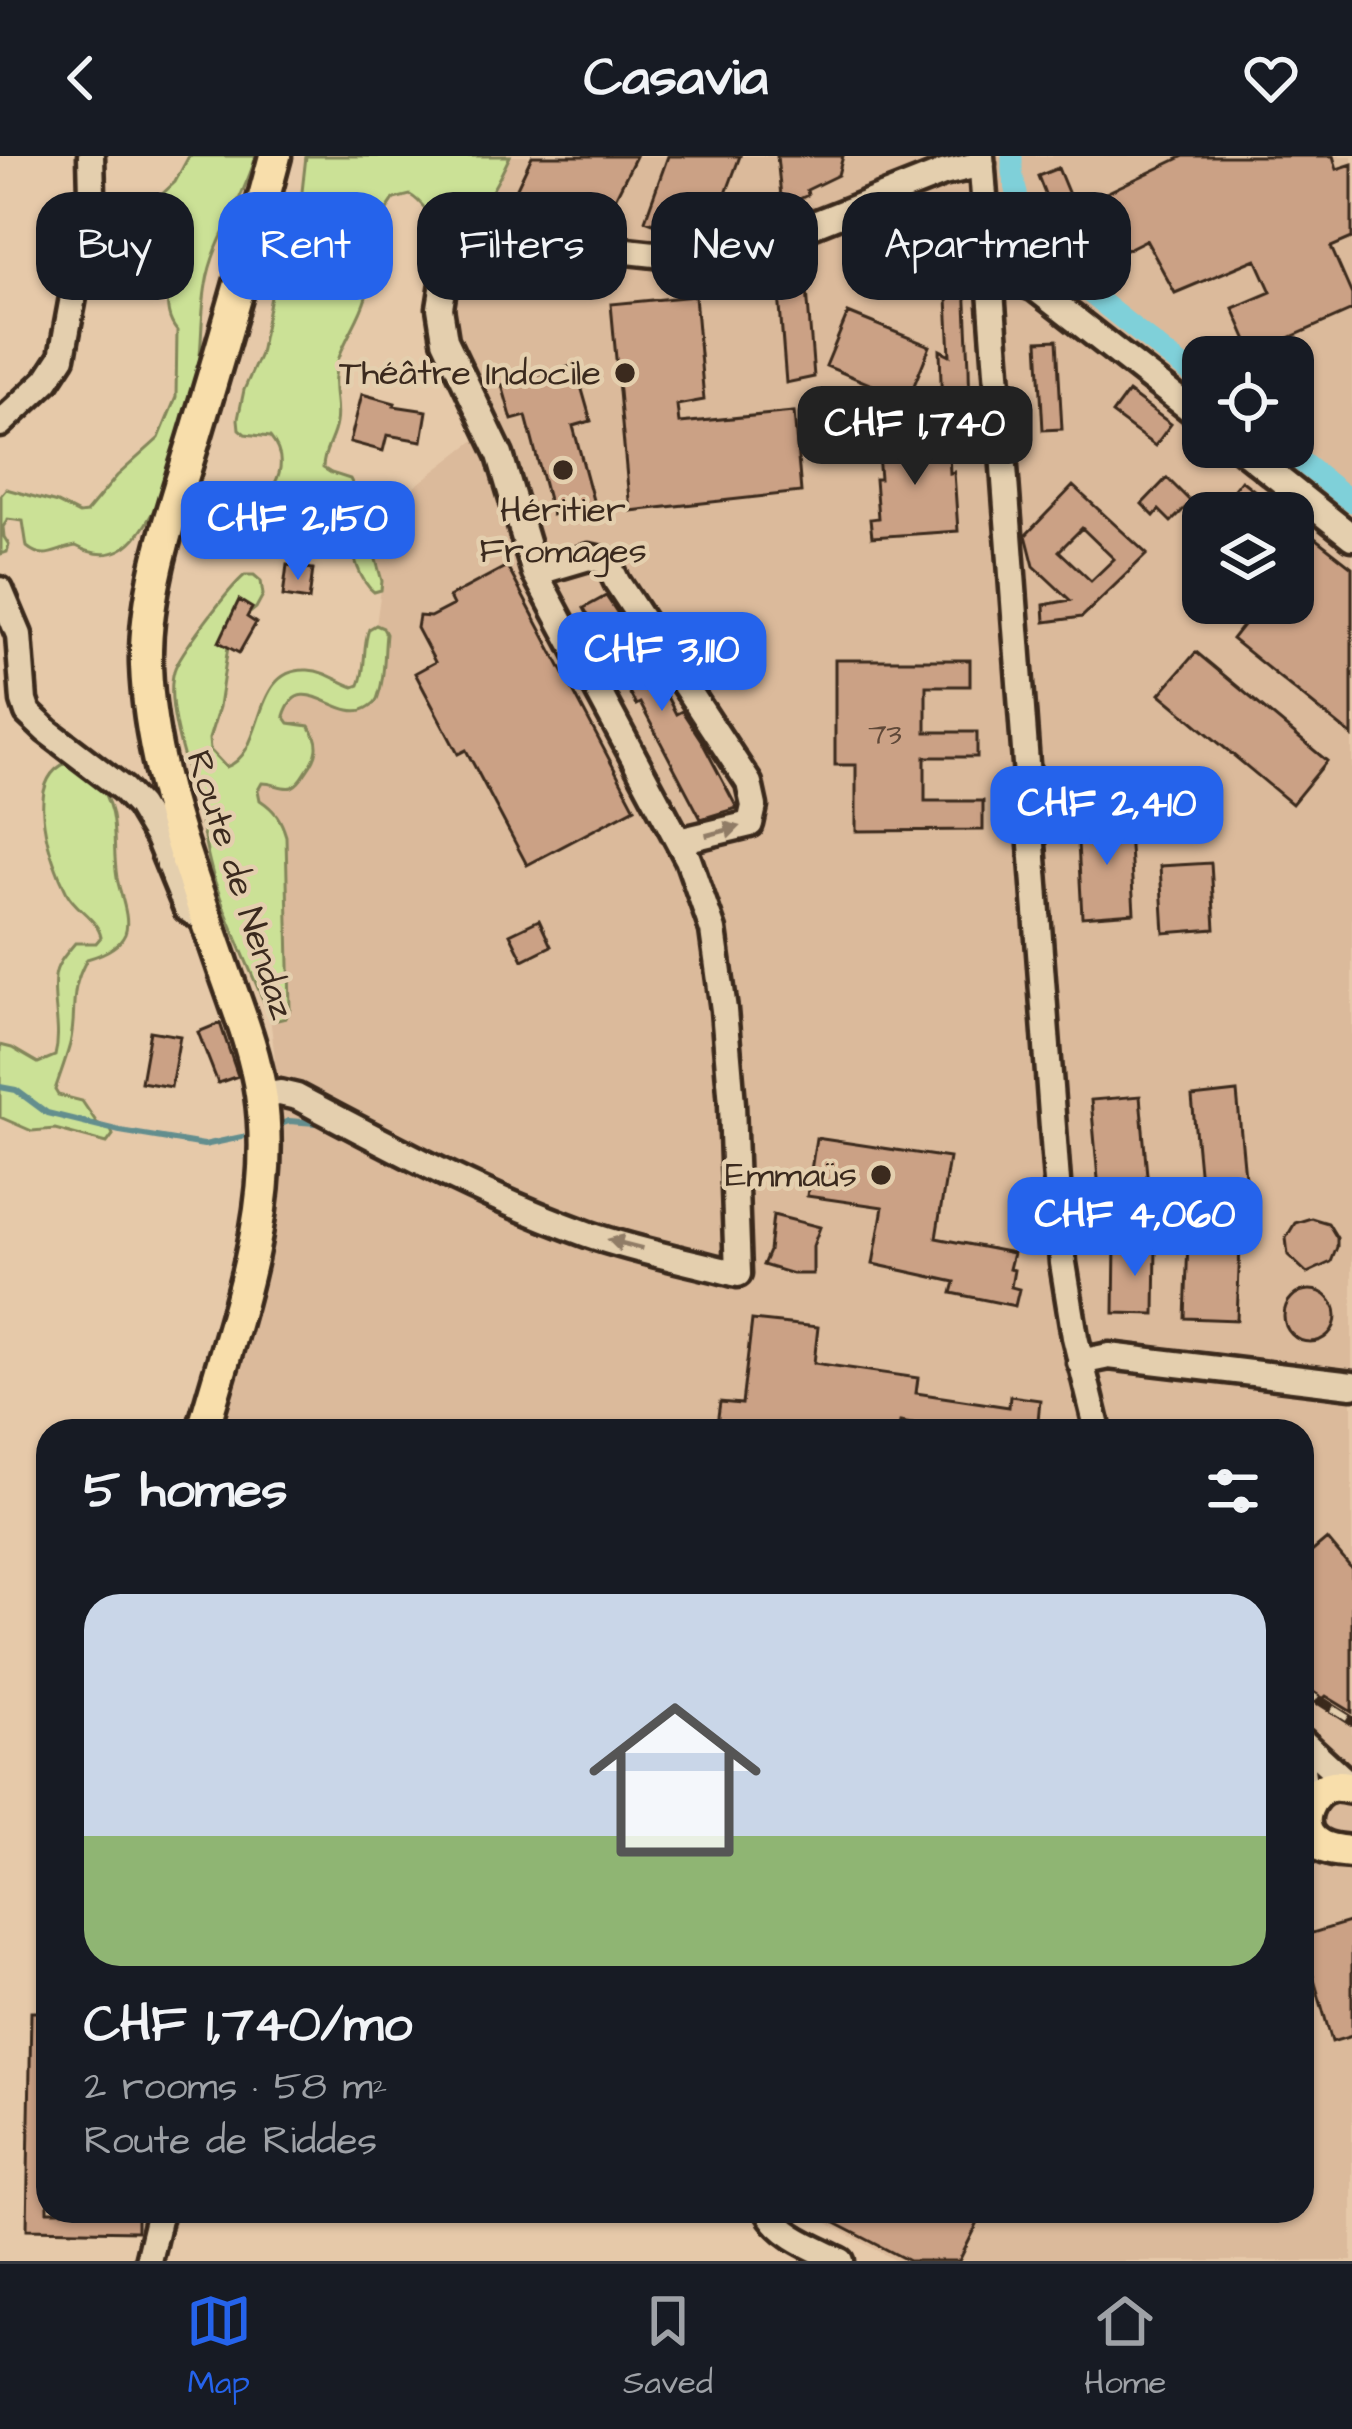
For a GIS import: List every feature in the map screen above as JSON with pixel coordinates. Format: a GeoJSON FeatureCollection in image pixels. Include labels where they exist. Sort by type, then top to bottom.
{"type":"FeatureCollection","features":[{"type":"Feature","properties":{"kind":"main road","name":"Route de Nendaz"},"geometry":{"type":"LineString","coordinates":[[206,1419],[259,1222],[271,1095],[205,913],[158,761],[148,692],[148,626],[166,531],[275,156]]}},
{"type":"Feature","properties":{"kind":"main road"},"geometry":{"type":"LineString","coordinates":[[1314,1802],[1325,1788],[1352,1788]]}},
{"type":"Feature","properties":{"kind":"street"},"geometry":{"type":"LineString","coordinates":[[0,424],[47,380],[62,357],[91,200],[91,156]]}},
{"type":"Feature","properties":{"kind":"street"},"geometry":{"type":"LineString","coordinates":[[271,1095],[297,1097],[442,1174],[592,1236],[738,1274],[731,1104],[713,930],[688,859],[536,572],[500,455],[451,357],[441,325],[444,283],[465,244],[479,235],[701,259],[736,255],[981,160],[983,192]]}},
{"type":"Feature","properties":{"kind":"street"},"geometry":{"type":"LineString","coordinates":[[991,300],[1063,1263],[1095,1419]]}},
{"type":"Feature","properties":{"kind":"street"},"geometry":{"type":"LineString","coordinates":[[1050,300],[1182,403]]}},
{"type":"Feature","properties":{"kind":"street"},"geometry":{"type":"LineString","coordinates":[[1265,468],[1352,537]]}},
{"type":"Feature","properties":{"kind":"street"},"geometry":{"type":"LineString","coordinates":[[536,572],[589,557],[607,561],[749,783],[754,806],[749,824],[679,841]]}},
{"type":"Feature","properties":{"kind":"street"},"geometry":{"type":"LineString","coordinates":[[0,590],[19,635],[27,712],[133,798],[149,820],[187,909],[197,915],[205,913]]}},
{"type":"Feature","properties":{"kind":"street"},"geometry":{"type":"LineString","coordinates":[[1080,1362],[1109,1356],[1352,1385]]}},
{"type":"Feature","properties":{"kind":"street"},"geometry":{"type":"LineString","coordinates":[[1314,1753],[1352,1788]]}},
{"type":"Feature","properties":{"kind":"street"},"geometry":{"type":"LineString","coordinates":[[148,2261],[157,2223]]}},
{"type":"Feature","properties":{"kind":"street"},"geometry":{"type":"LineString","coordinates":[[776,2223],[841,2261]]}},
{"type":"Feature","properties":{"kind":"shaded area"},"geometry":{"type":"Polygon","coordinates":[[[510,156],[1352,156],[1352,2261],[897,2261],[827,2223],[1314,2223],[1314,1419],[226,1419],[280,1198],[284,1138],[270,1016],[285,1018],[290,1009],[286,836],[258,790],[262,782],[270,781],[286,788],[309,726],[290,723],[284,716],[287,706],[302,696],[315,695],[359,712],[383,628],[376,625],[382,582],[366,530],[388,507],[480,436],[438,334],[448,300],[627,300],[627,192],[491,192],[510,156]]]}},
{"type":"Feature","properties":{"kind":"green space"},"geometry":{"type":"Polygon","coordinates":[[[189,156],[256,156],[242,192],[218,192],[218,247],[204,297],[198,374],[179,450],[158,501],[134,540],[120,550],[97,553],[76,546],[39,554],[27,547],[23,521],[8,519],[3,527],[9,545],[1,554],[1,495],[6,489],[86,513],[159,438],[176,397],[177,331],[169,317],[168,300],[194,300],[194,192],[164,192],[189,156]]]}},
{"type":"Feature","properties":{"kind":"green space"},"geometry":{"type":"Polygon","coordinates":[[[306,156],[510,156],[491,192],[417,192],[417,200],[410,195],[393,201],[393,192],[302,192],[306,156]]]}},
{"type":"Feature","properties":{"kind":"green space"},"geometry":{"type":"Polygon","coordinates":[[[270,300],[364,300],[337,365],[336,423],[323,468],[350,479],[358,495],[381,590],[374,592],[360,574],[337,496],[309,502],[274,536],[255,529],[252,522],[280,470],[270,437],[239,429],[244,390],[260,354],[270,300]]]}},
{"type":"Feature","properties":{"kind":"green space"},"geometry":{"type":"Polygon","coordinates":[[[245,575],[261,581],[263,595],[229,640],[209,739],[210,750],[226,767],[248,746],[276,682],[289,673],[308,670],[359,685],[369,629],[376,625],[386,634],[375,702],[356,711],[310,696],[291,702],[284,716],[289,723],[309,726],[316,738],[316,755],[294,786],[262,783],[258,790],[286,836],[290,1009],[286,1018],[278,1020],[270,1016],[214,879],[172,699],[178,663],[245,575]]]}},
{"type":"Feature","properties":{"kind":"green space"},"geometry":{"type":"Polygon","coordinates":[[[66,763],[90,773],[109,804],[127,928],[118,943],[87,959],[81,972],[70,1044],[55,1090],[82,1101],[97,1123],[111,1130],[107,1143],[55,1129],[32,1131],[0,1117],[0,1045],[38,1063],[55,1056],[57,968],[75,943],[96,943],[101,937],[67,893],[48,843],[45,787],[66,763]]]}},
{"type":"Feature","properties":{"kind":"building"},"geometry":{"type":"Polygon","coordinates":[[[532,156],[636,156],[618,192],[515,192],[532,156]]]}},
{"type":"Feature","properties":{"kind":"building"},"geometry":{"type":"Polygon","coordinates":[[[668,156],[740,156],[727,192],[655,192],[668,156]]]}},
{"type":"Feature","properties":{"kind":"building"},"geometry":{"type":"Polygon","coordinates":[[[777,156],[843,156],[838,175],[807,192],[781,192],[777,156]]]}},
{"type":"Feature","properties":{"kind":"building"},"geometry":{"type":"Polygon","coordinates":[[[1184,156],[1333,156],[1337,169],[1352,164],[1352,238],[1331,247],[1352,295],[1352,310],[1294,336],[1245,336],[1233,308],[1271,292],[1256,259],[1175,293],[1146,240],[1131,248],[1131,192],[1108,192],[1184,156]]]}},
{"type":"Feature","properties":{"kind":"building"},"geometry":{"type":"Polygon","coordinates":[[[1058,168],[1068,192],[1044,192],[1038,176],[1058,168]]]}},
{"type":"Feature","properties":{"kind":"building"},"geometry":{"type":"Polygon","coordinates":[[[695,300],[704,400],[677,405],[679,423],[794,412],[801,492],[630,511],[611,304],[695,300]]]}},
{"type":"Feature","properties":{"kind":"building"},"geometry":{"type":"Polygon","coordinates":[[[780,300],[808,300],[814,377],[786,383],[780,300]]]}},
{"type":"Feature","properties":{"kind":"building"},"geometry":{"type":"Polygon","coordinates":[[[947,300],[966,300],[970,416],[942,412],[940,350],[950,355],[947,300]]]}},
{"type":"Feature","properties":{"kind":"building"},"geometry":{"type":"Polygon","coordinates":[[[848,313],[930,346],[908,400],[826,366],[848,313]]]}},
{"type":"Feature","properties":{"kind":"building"},"geometry":{"type":"Polygon","coordinates":[[[1057,340],[1062,429],[1043,430],[1038,341],[1057,340]]]}},
{"type":"Feature","properties":{"kind":"building"},"geometry":{"type":"Polygon","coordinates":[[[575,365],[591,421],[573,426],[594,504],[552,515],[526,416],[512,420],[502,385],[575,365]]]}},
{"type":"Feature","properties":{"kind":"building"},"geometry":{"type":"Polygon","coordinates":[[[1128,392],[1171,424],[1155,446],[1112,414],[1128,392]]]}},
{"type":"Feature","properties":{"kind":"building"},"geometry":{"type":"Polygon","coordinates":[[[362,394],[427,411],[422,441],[387,435],[383,451],[350,442],[362,394]]]}},
{"type":"Feature","properties":{"kind":"building"},"geometry":{"type":"Polygon","coordinates":[[[948,436],[958,531],[872,537],[870,519],[878,518],[877,442],[948,436]]]}},
{"type":"Feature","properties":{"kind":"building"},"geometry":{"type":"Polygon","coordinates":[[[1167,478],[1182,493],[1182,511],[1171,522],[1159,510],[1154,516],[1142,504],[1167,478]]]}},
{"type":"Feature","properties":{"kind":"building"},"geometry":{"type":"Polygon","coordinates":[[[1241,480],[1256,492],[1232,492],[1241,480]]]}},
{"type":"Feature","properties":{"kind":"building"},"geometry":{"type":"Polygon","coordinates":[[[1073,486],[1147,554],[1082,617],[1045,622],[1044,605],[1070,600],[1034,566],[1026,535],[1073,486]],[[1082,528],[1059,551],[1091,581],[1114,559],[1082,528]]]}},
{"type":"Feature","properties":{"kind":"building"},"geometry":{"type":"Polygon","coordinates":[[[1314,537],[1352,567],[1352,736],[1232,639],[1244,624],[1314,624],[1314,537]]]}},
{"type":"Feature","properties":{"kind":"building"},"geometry":{"type":"Polygon","coordinates":[[[287,565],[313,569],[309,600],[283,596],[287,565]]]}},
{"type":"Feature","properties":{"kind":"building"},"geometry":{"type":"Polygon","coordinates":[[[507,566],[635,808],[527,865],[466,750],[458,754],[415,673],[435,662],[417,628],[419,616],[430,617],[453,605],[449,597],[507,566]]]}},
{"type":"Feature","properties":{"kind":"building"},"geometry":{"type":"Polygon","coordinates":[[[606,596],[643,651],[676,714],[682,711],[701,740],[737,808],[701,819],[584,608],[606,596]]]}},
{"type":"Feature","properties":{"kind":"building"},"geometry":{"type":"Polygon","coordinates":[[[239,600],[252,608],[247,617],[256,623],[239,653],[219,642],[239,600]]]}},
{"type":"Feature","properties":{"kind":"building"},"geometry":{"type":"Polygon","coordinates":[[[1196,652],[1327,761],[1292,804],[1160,694],[1196,652]]]}},
{"type":"Feature","properties":{"kind":"building"},"geometry":{"type":"Polygon","coordinates":[[[835,660],[970,660],[970,686],[926,686],[926,732],[977,732],[977,757],[925,757],[925,801],[983,801],[983,830],[856,831],[856,765],[835,765],[835,660]]]}},
{"type":"Feature","properties":{"kind":"building"},"geometry":{"type":"Polygon","coordinates":[[[1128,814],[1134,913],[1082,917],[1078,843],[1092,842],[1090,816],[1128,814]]]}},
{"type":"Feature","properties":{"kind":"building"},"geometry":{"type":"Polygon","coordinates":[[[1211,863],[1215,929],[1164,933],[1160,866],[1211,863]]]}},
{"type":"Feature","properties":{"kind":"building"},"geometry":{"type":"Polygon","coordinates":[[[539,920],[551,946],[523,960],[510,934],[539,920]]]}},
{"type":"Feature","properties":{"kind":"building"},"geometry":{"type":"Polygon","coordinates":[[[220,1023],[238,1076],[218,1083],[198,1032],[220,1023]]]}},
{"type":"Feature","properties":{"kind":"building"},"geometry":{"type":"Polygon","coordinates":[[[150,1031],[180,1036],[171,1087],[141,1082],[150,1031]]]}},
{"type":"Feature","properties":{"kind":"building"},"geometry":{"type":"Polygon","coordinates":[[[1237,1092],[1245,1177],[1200,1182],[1192,1097],[1237,1092]]]}},
{"type":"Feature","properties":{"kind":"building"},"geometry":{"type":"Polygon","coordinates":[[[1140,1096],[1150,1209],[1101,1213],[1091,1100],[1140,1096]]]}},
{"type":"Feature","properties":{"kind":"building"},"geometry":{"type":"Polygon","coordinates":[[[816,1138],[949,1158],[936,1238],[1013,1253],[1011,1287],[1019,1289],[1015,1306],[952,1293],[955,1282],[873,1264],[883,1207],[807,1196],[816,1138]]]}},
{"type":"Feature","properties":{"kind":"building"},"geometry":{"type":"Polygon","coordinates":[[[773,1215],[820,1227],[813,1246],[813,1274],[763,1265],[773,1215]]]}},
{"type":"Feature","properties":{"kind":"building"},"geometry":{"type":"Polygon","coordinates":[[[1311,1218],[1328,1223],[1337,1247],[1331,1262],[1307,1273],[1288,1255],[1286,1238],[1295,1223],[1311,1218]]]}},
{"type":"Feature","properties":{"kind":"building"},"geometry":{"type":"Polygon","coordinates":[[[1188,1242],[1240,1244],[1237,1320],[1185,1318],[1188,1242]]]}},
{"type":"Feature","properties":{"kind":"building"},"geometry":{"type":"Polygon","coordinates":[[[1115,1244],[1156,1245],[1155,1314],[1114,1313],[1115,1244]]]}},
{"type":"Feature","properties":{"kind":"building"},"geometry":{"type":"Polygon","coordinates":[[[1310,1290],[1328,1298],[1336,1316],[1328,1334],[1310,1342],[1292,1334],[1284,1316],[1292,1298],[1310,1290]]]}},
{"type":"Feature","properties":{"kind":"building"},"geometry":{"type":"Polygon","coordinates":[[[752,1320],[818,1327],[814,1363],[918,1378],[916,1393],[1009,1407],[1010,1396],[1040,1400],[1038,1419],[718,1419],[720,1402],[742,1404],[752,1320]]]}},
{"type":"Feature","properties":{"kind":"building"},"geometry":{"type":"Polygon","coordinates":[[[1327,1539],[1352,1569],[1352,1712],[1326,1696],[1317,1704],[1314,1700],[1314,1550],[1327,1539]]]}},
{"type":"Feature","properties":{"kind":"building"},"geometry":{"type":"Polygon","coordinates":[[[1352,1921],[1352,2036],[1332,2042],[1314,1979],[1314,1932],[1352,1921]]]}},
{"type":"Feature","properties":{"kind":"building"},"geometry":{"type":"Polygon","coordinates":[[[31,2012],[36,2012],[36,2223],[137,2223],[137,2231],[27,2229],[31,2012]]]}},
{"type":"Feature","properties":{"kind":"building"},"geometry":{"type":"Polygon","coordinates":[[[835,2223],[978,2223],[959,2261],[909,2261],[835,2223]]]}},
{"type":"Feature","properties":{"kind":"waterway"},"geometry":{"type":"LineString","coordinates":[[1012,156],[1021,211],[1033,239],[1062,271],[1182,366]]}},
{"type":"Feature","properties":{"kind":"waterway"},"geometry":{"type":"LineString","coordinates":[[1309,468],[1352,502]]}},
{"type":"Feature","properties":{"kind":"waterway"},"geometry":{"type":"LineString","coordinates":[[0,1087],[16,1090],[47,1113],[120,1131],[204,1145],[242,1137]]}},
{"type":"Feature","properties":{"kind":"waterway"},"geometry":{"type":"LineString","coordinates":[[281,1124],[316,1123]]}},
{"type":"Feature","properties":{"kind":"railway"},"geometry":{"type":"LineString","coordinates":[[1314,1697],[1352,1721]]}},
{"type":"Feature","properties":{"kind":"place","name":"Théâtre Indocile"},"geometry":{"type":"Point","coordinates":[625,373]}},
{"type":"Feature","properties":{"kind":"place","name":"Héritier Fromages"},"geometry":{"type":"Point","coordinates":[563,470]}},
{"type":"Feature","properties":{"kind":"place","name":"Emmaüs"},"geometry":{"type":"Point","coordinates":[881,1175]}}]}
